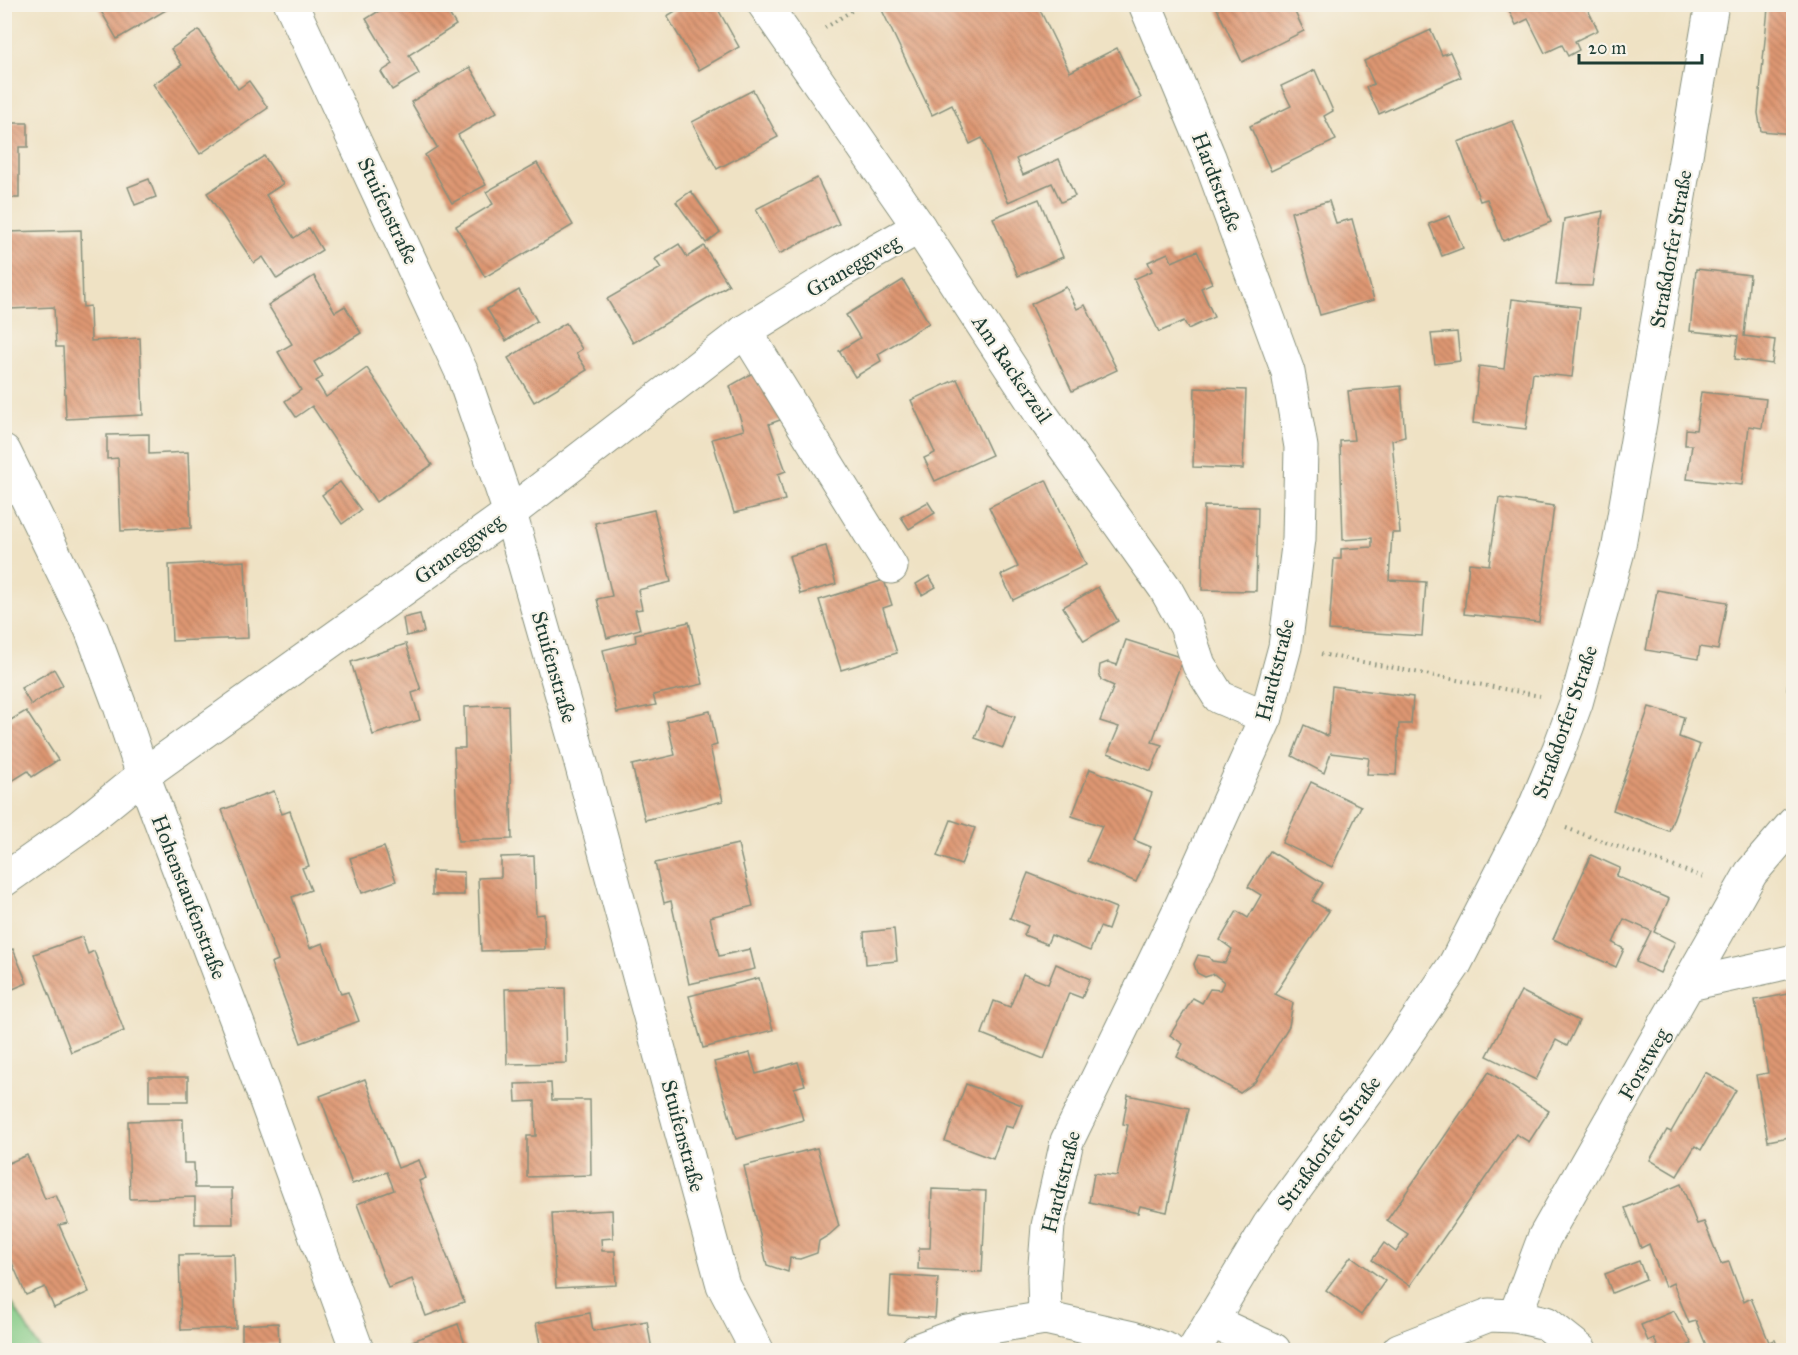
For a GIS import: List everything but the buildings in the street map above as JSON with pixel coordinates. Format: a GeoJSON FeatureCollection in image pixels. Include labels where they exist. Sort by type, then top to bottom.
{"type":"FeatureCollection","features":[{"type":"Feature","properties":{"kind":"street","name":"Stuifenstraße"},"geometry":{"type":"LineString","coordinates":[[291,4],[463,375],[510,513],[575,741],[723,1285],[757,1350]]}},
{"type":"Feature","properties":{"kind":"street","name":"Am Rackerzeil"},"geometry":{"type":"LineString","coordinates":[[764,4],[919,227],[1041,414],[1165,588],[1186,626],[1198,665],[1219,697],[1266,717]]}},
{"type":"Feature","properties":{"kind":"street","name":"Hardtstraße"},"geometry":{"type":"LineString","coordinates":[[1045,1318],[1044,1277],[1048,1226],[1067,1141],[1178,913],[1266,717],[1285,647],[1299,539],[1301,447],[1288,372],[1209,157],[1145,4]]}},
{"type":"Feature","properties":{"kind":"street","name":"Straßdorfer Straße"},"geometry":{"type":"LineString","coordinates":[[1194,1350],[1269,1225],[1390,1060],[1455,964],[1531,816],[1576,703],[1618,550],[1712,4]]}},
{"type":"Feature","properties":{"kind":"street","name":"Graneggweg"},"geometry":{"type":"LineString","coordinates":[[4,880],[79,827],[143,775],[510,513],[745,331],[843,270],[919,227]]}},
{"type":"Feature","properties":{"kind":"street"},"geometry":{"type":"LineString","coordinates":[[745,331],[891,567]]}},
{"type":"Feature","properties":{"kind":"street","name":"Hohenstaufenstraße"},"geometry":{"type":"LineString","coordinates":[[4,452],[91,629],[357,1350]]}},
{"type":"Feature","properties":{"kind":"street","name":"Forstweg"},"geometry":{"type":"LineString","coordinates":[[1515,1316],[1544,1238],[1751,873],[1794,823]]}},
{"type":"Feature","properties":{"kind":"street"},"geometry":{"type":"LineString","coordinates":[[1690,984],[1794,961]]}},
{"type":"Feature","properties":{"kind":"street"},"geometry":{"type":"LineString","coordinates":[[1399,1350],[1489,1315],[1515,1316],[1546,1323],[1580,1350]]}},
{"type":"Feature","properties":{"kind":"street"},"geometry":{"type":"LineString","coordinates":[[917,1350],[968,1331],[1045,1318],[1133,1338],[1168,1350]]}},
{"type":"Feature","properties":{"kind":"street"},"geometry":{"type":"LineString","coordinates":[[1211,1321],[1274,1350]]}},
{"type":"Feature","properties":{"kind":"path"},"geometry":{"type":"LineString","coordinates":[[1285,647],[1576,703]]}},
{"type":"Feature","properties":{"kind":"path"},"geometry":{"type":"LineString","coordinates":[[1575,832],[1705,878]]}},
{"type":"Feature","properties":{"kind":"green space"},"geometry":{"type":"Polygon","coordinates":[[[5,1292],[41,1350],[5,1350],[5,1292]]]}}]}
